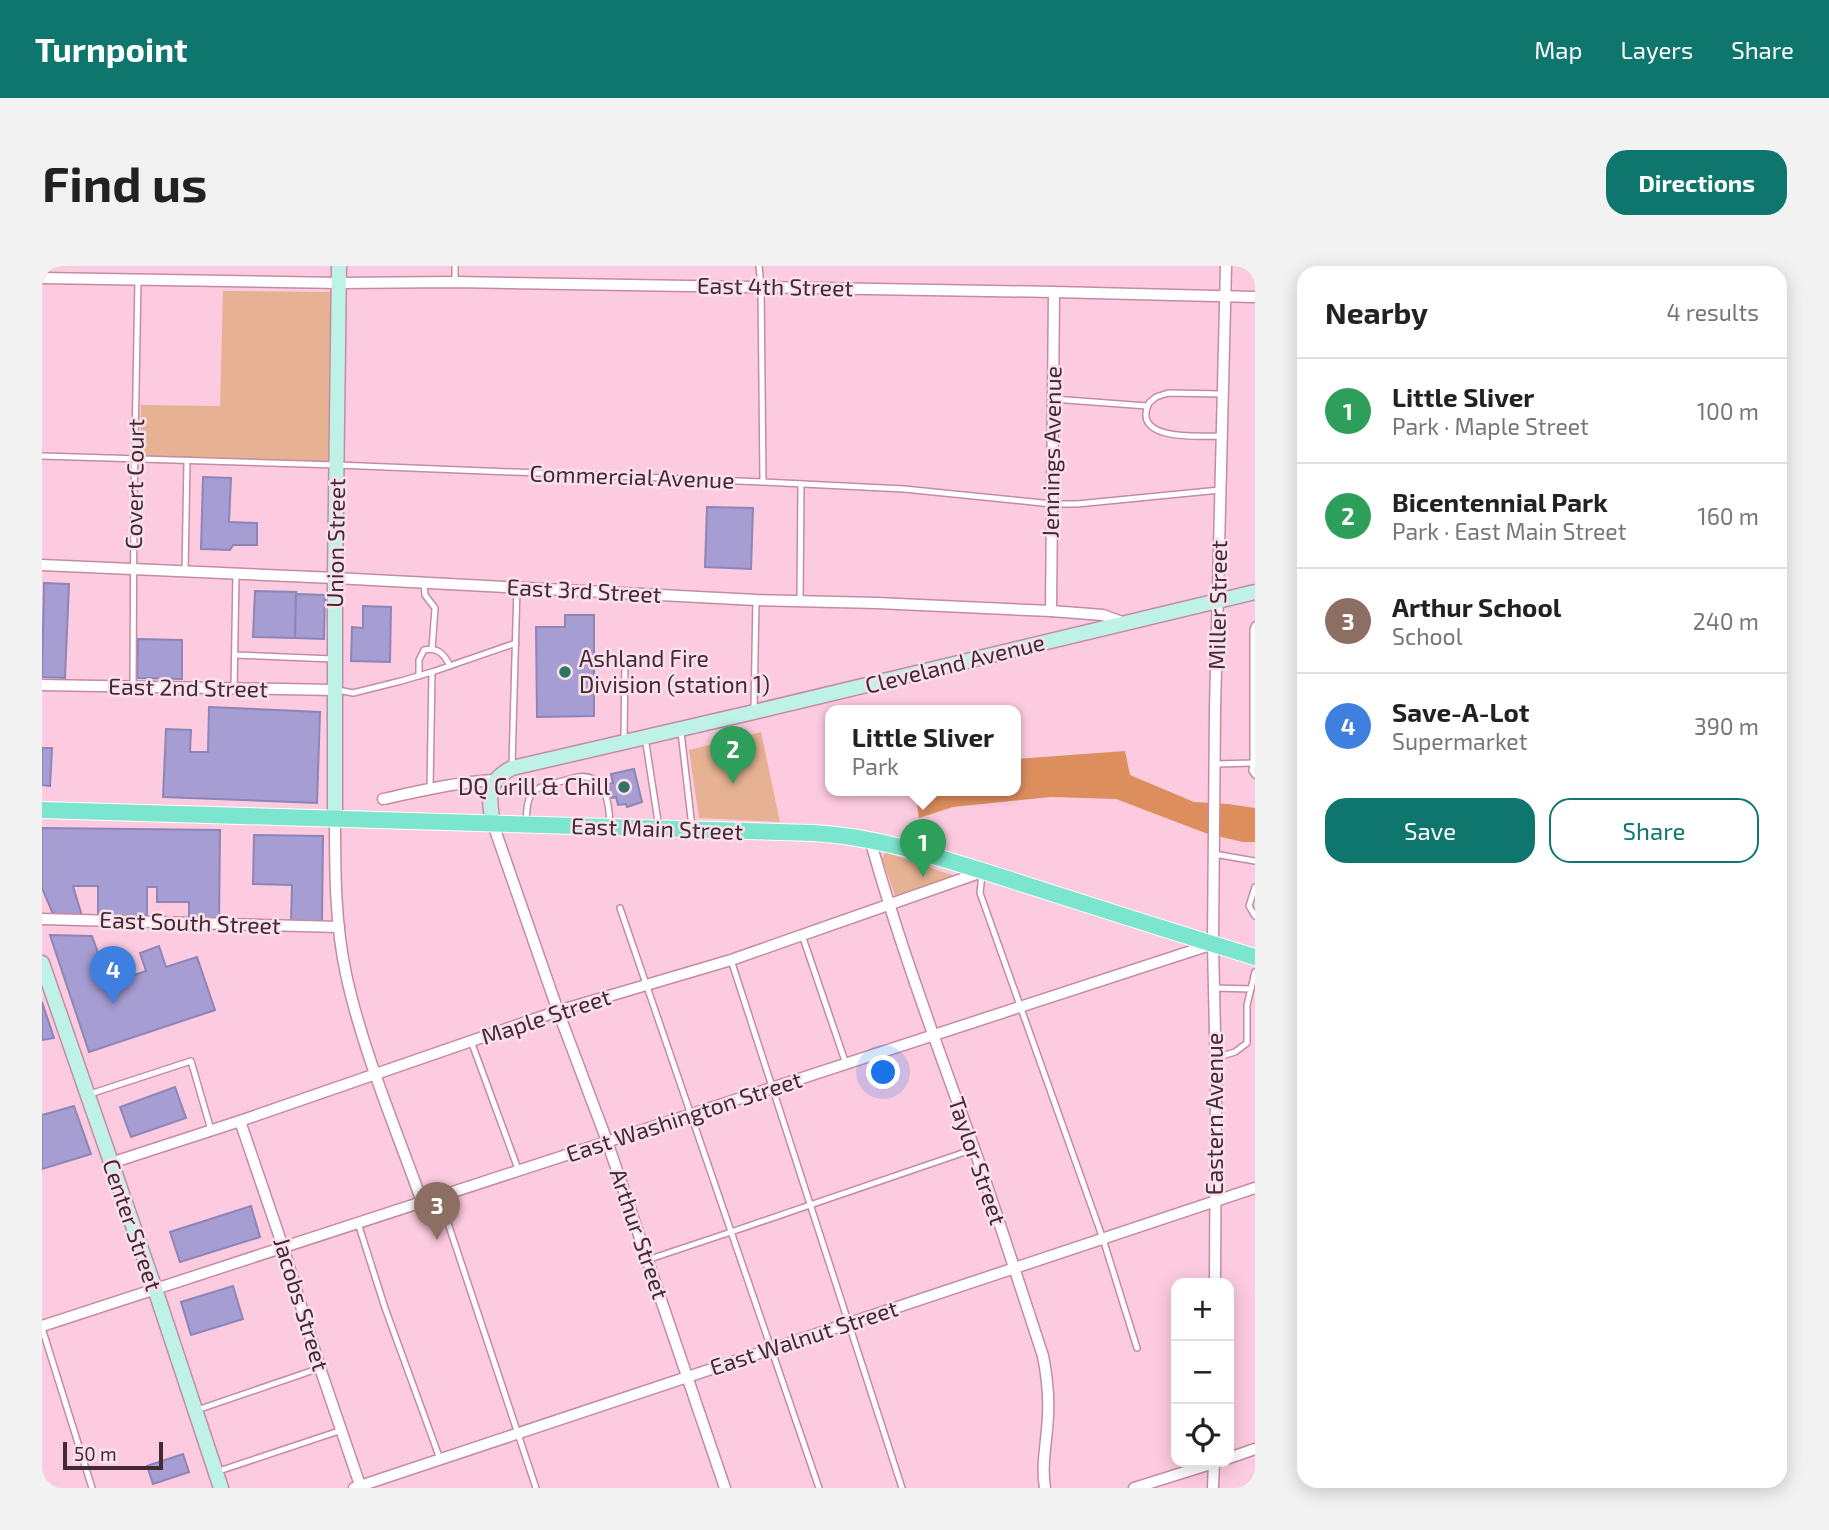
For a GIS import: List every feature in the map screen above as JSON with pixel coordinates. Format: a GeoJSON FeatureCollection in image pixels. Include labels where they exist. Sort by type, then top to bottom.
{"type":"FeatureCollection","features":[{"type":"Feature","properties":{"kind":"main road","name":"Union Street"},"geometry":{"type":"LineString","coordinates":[[335,819],[339,266]]}},
{"type":"Feature","properties":{"kind":"main road","name":"Cleveland Avenue"},"geometry":{"type":"LineString","coordinates":[[495,780],[512,768],[1255,592]]}},
{"type":"Feature","properties":{"kind":"main road"},"geometry":{"type":"LineString","coordinates":[[494,824],[490,791],[495,780]]}},
{"type":"Feature","properties":{"kind":"main road","name":"East Main Street"},"geometry":{"type":"LineString","coordinates":[[42,810],[822,833],[870,839],[927,853],[1255,957]]}},
{"type":"Feature","properties":{"kind":"main road","name":"Center Street"},"geometry":{"type":"LineString","coordinates":[[42,963],[221,1488]]}},
{"type":"Feature","properties":{"kind":"street","name":"Miller Street"},"geometry":{"type":"LineString","coordinates":[[1213,944],[1217,601],[1226,266]]}},
{"type":"Feature","properties":{"kind":"street","name":"East 4th Street"},"geometry":{"type":"LineString","coordinates":[[42,278],[338,283],[455,282],[1255,297]]}},
{"type":"Feature","properties":{"kind":"street","name":"Jennings Avenue"},"geometry":{"type":"LineString","coordinates":[[1051,611],[1054,292]]}},
{"type":"Feature","properties":{"kind":"street","name":"East 3rd Street"},"geometry":{"type":"LineString","coordinates":[[42,565],[756,600],[1051,611],[1103,615],[1125,623]]}},
{"type":"Feature","properties":{"kind":"street","name":"East 2nd Street"},"geometry":{"type":"LineString","coordinates":[[42,685],[335,690]]}},
{"type":"Feature","properties":{"kind":"street","name":"Cleveland Avenue"},"geometry":{"type":"LineString","coordinates":[[383,799],[475,781],[495,780]]}},
{"type":"Feature","properties":{"kind":"street"},"geometry":{"type":"LineString","coordinates":[[335,819],[336,899],[346,975],[376,1074],[422,1202]]}},
{"type":"Feature","properties":{"kind":"street","name":"Arthur Street"},"geometry":{"type":"LineString","coordinates":[[494,824],[558,1011],[607,1142],[725,1488]]}},
{"type":"Feature","properties":{"kind":"street","name":"Taylor Street"},"geometry":{"type":"LineString","coordinates":[[870,839],[889,905],[1043,1356],[1047,1376],[1048,1417],[1043,1463],[1045,1488]]}},
{"type":"Feature","properties":{"kind":"street","name":"Maple Street"},"geometry":{"type":"LineString","coordinates":[[111,1163],[558,1011],[732,960],[982,872]]}},
{"type":"Feature","properties":{"kind":"street","name":"East South Street"},"geometry":{"type":"LineString","coordinates":[[42,919],[339,927]]}},
{"type":"Feature","properties":{"kind":"street","name":"Eastern Avenue"},"geometry":{"type":"LineString","coordinates":[[1213,944],[1215,1278]]}},
{"type":"Feature","properties":{"kind":"street","name":"East Washington Street"},"geometry":{"type":"LineString","coordinates":[[42,1327],[1213,944]]}},
{"type":"Feature","properties":{"kind":"street","name":"Jacobs Street"},"geometry":{"type":"LineString","coordinates":[[240,1121],[284,1247],[358,1487]]}},
{"type":"Feature","properties":{"kind":"street","name":"East Walnut Street"},"geometry":{"type":"LineString","coordinates":[[358,1487],[1255,1188]]}},
{"type":"Feature","properties":{"kind":"street"},"geometry":{"type":"LineString","coordinates":[[1234,1456],[1255,1449]]}},
{"type":"Feature","properties":{"kind":"street"},"geometry":{"type":"LineString","coordinates":[[1134,1488],[1199,1467]]}},
{"type":"Feature","properties":{"kind":"street"},"geometry":{"type":"LineString","coordinates":[[1213,1488],[1215,1467]]}},
{"type":"Feature","properties":{"kind":"lane"},"geometry":{"type":"LineString","coordinates":[[455,266],[455,282]]}},
{"type":"Feature","properties":{"kind":"lane"},"geometry":{"type":"LineString","coordinates":[[759,266],[763,482]]}},
{"type":"Feature","properties":{"kind":"lane","name":"Covert Court"},"geometry":{"type":"LineString","coordinates":[[133,688],[138,280]]}},
{"type":"Feature","properties":{"kind":"lane"},"geometry":{"type":"LineString","coordinates":[[1222,436],[1179,436],[1164,433],[1151,426],[1146,416],[1147,406],[1156,397],[1168,393],[1223,394]]}},
{"type":"Feature","properties":{"kind":"lane"},"geometry":{"type":"LineString","coordinates":[[1053,399],[1147,406]]}},
{"type":"Feature","properties":{"kind":"lane","name":"Commercial Avenue"},"geometry":{"type":"LineString","coordinates":[[42,456],[763,482],[904,489],[1052,503],[1093,504],[1220,490]]}},
{"type":"Feature","properties":{"kind":"lane"},"geometry":{"type":"LineString","coordinates":[[185,572],[187,460]]}},
{"type":"Feature","properties":{"kind":"lane"},"geometry":{"type":"LineString","coordinates":[[800,484],[800,601]]}},
{"type":"Feature","properties":{"kind":"lane"},"geometry":{"type":"LineString","coordinates":[[234,689],[236,574]]}},
{"type":"Feature","properties":{"kind":"lane"},"geometry":{"type":"LineString","coordinates":[[424,583],[425,595],[435,608],[432,649]]}},
{"type":"Feature","properties":{"kind":"lane"},"geometry":{"type":"LineString","coordinates":[[512,768],[517,587]]}},
{"type":"Feature","properties":{"kind":"lane"},"geometry":{"type":"LineString","coordinates":[[754,712],[756,600]]}},
{"type":"Feature","properties":{"kind":"lane"},"geometry":{"type":"LineString","coordinates":[[1255,625],[1252,763],[1255,775]]}},
{"type":"Feature","properties":{"kind":"lane"},"geometry":{"type":"LineString","coordinates":[[335,690],[353,693],[432,673],[516,643]]}},
{"type":"Feature","properties":{"kind":"lane"},"geometry":{"type":"LineString","coordinates":[[419,676],[421,653],[424,650],[432,649],[445,655],[450,666]]}},
{"type":"Feature","properties":{"kind":"lane"},"geometry":{"type":"LineString","coordinates":[[235,655],[335,659]]}},
{"type":"Feature","properties":{"kind":"lane"},"geometry":{"type":"LineString","coordinates":[[624,742],[625,660]]}},
{"type":"Feature","properties":{"kind":"lane"},"geometry":{"type":"LineString","coordinates":[[430,789],[432,673]]}},
{"type":"Feature","properties":{"kind":"lane"},"geometry":{"type":"LineString","coordinates":[[680,729],[693,830]]}},
{"type":"Feature","properties":{"kind":"lane"},"geometry":{"type":"LineString","coordinates":[[645,737],[659,829]]}},
{"type":"Feature","properties":{"kind":"lane"},"geometry":{"type":"LineString","coordinates":[[1215,764],[1252,763]]}},
{"type":"Feature","properties":{"kind":"lane"},"geometry":{"type":"LineString","coordinates":[[526,825],[527,805],[530,796],[537,789],[579,777],[600,785],[609,802],[610,828]]}},
{"type":"Feature","properties":{"kind":"lane"},"geometry":{"type":"LineString","coordinates":[[1214,854],[1255,861]]}},
{"type":"Feature","properties":{"kind":"lane"},"geometry":{"type":"LineString","coordinates":[[982,872],[980,893],[1103,1239],[1137,1349]]}},
{"type":"Feature","properties":{"kind":"lane"},"geometry":{"type":"LineString","coordinates":[[1255,887],[1248,906],[1255,916]]}},
{"type":"Feature","properties":{"kind":"lane"},"geometry":{"type":"LineString","coordinates":[[621,908],[819,1488]]}},
{"type":"Feature","properties":{"kind":"lane"},"geometry":{"type":"LineString","coordinates":[[802,935],[846,1064]]}},
{"type":"Feature","properties":{"kind":"lane"},"geometry":{"type":"LineString","coordinates":[[732,960],[902,1488]]}},
{"type":"Feature","properties":{"kind":"lane"},"geometry":{"type":"LineString","coordinates":[[1215,1058],[1235,1052],[1247,1044],[1247,1005],[1255,972]]}},
{"type":"Feature","properties":{"kind":"lane"},"geometry":{"type":"LineString","coordinates":[[1214,988],[1251,989]]}},
{"type":"Feature","properties":{"kind":"lane"},"geometry":{"type":"LineString","coordinates":[[471,1041],[518,1171]]}},
{"type":"Feature","properties":{"kind":"lane"},"geometry":{"type":"LineString","coordinates":[[87,1095],[191,1061],[211,1130]]}},
{"type":"Feature","properties":{"kind":"lane"},"geometry":{"type":"LineString","coordinates":[[647,1260],[974,1149]]}},
{"type":"Feature","properties":{"kind":"lane"},"geometry":{"type":"LineString","coordinates":[[439,1196],[536,1488]]}},
{"type":"Feature","properties":{"kind":"lane"},"geometry":{"type":"LineString","coordinates":[[358,1223],[385,1308],[440,1459]]}},
{"type":"Feature","properties":{"kind":"lane"},"geometry":{"type":"LineString","coordinates":[[42,1327],[92,1488]]}},
{"type":"Feature","properties":{"kind":"lane"},"geometry":{"type":"LineString","coordinates":[[196,1410],[320,1368]]}},
{"type":"Feature","properties":{"kind":"lane"},"geometry":{"type":"LineString","coordinates":[[216,1472],[342,1430]]}},
{"type":"Feature","properties":{"kind":"shaded area"},"geometry":{"type":"Polygon","coordinates":[[[223,291],[333,292],[329,462],[140,457],[141,405],[220,406],[223,291]]]}},
{"type":"Feature","properties":{"kind":"shaded area"},"geometry":{"type":"Polygon","coordinates":[[[761,732],[780,822],[699,818],[689,750],[761,732]]]}},
{"type":"Feature","properties":{"kind":"shaded area"},"geometry":{"type":"Polygon","coordinates":[[[1125,751],[1130,775],[1194,802],[1255,808],[1255,842],[1208,834],[1116,799],[1051,797],[953,807],[919,818],[916,796],[1021,796],[1021,759],[1125,751]]]}},
{"type":"Feature","properties":{"kind":"shaded area"},"geometry":{"type":"Polygon","coordinates":[[[885,852],[966,880],[898,904],[882,859],[885,852]]]}},
{"type":"Feature","properties":{"kind":"building"},"geometry":{"type":"Polygon","coordinates":[[[203,477],[231,478],[229,522],[257,523],[257,545],[233,545],[230,550],[201,549],[203,477]]]}},
{"type":"Feature","properties":{"kind":"building"},"geometry":{"type":"Polygon","coordinates":[[[707,507],[753,508],[751,569],[705,567],[707,507]]]}},
{"type":"Feature","properties":{"kind":"building"},"geometry":{"type":"Polygon","coordinates":[[[44,583],[69,584],[65,678],[42,677],[44,583]]]}},
{"type":"Feature","properties":{"kind":"building"},"geometry":{"type":"Polygon","coordinates":[[[255,591],[296,592],[295,638],[253,637],[255,591]]]}},
{"type":"Feature","properties":{"kind":"building"},"geometry":{"type":"Polygon","coordinates":[[[296,594],[325,595],[324,639],[295,638],[296,594]]]}},
{"type":"Feature","properties":{"kind":"building"},"geometry":{"type":"Polygon","coordinates":[[[363,606],[391,607],[390,662],[351,661],[352,627],[363,628],[363,606]]]}},
{"type":"Feature","properties":{"kind":"building","name":"Ashland Fire Division (station 1)"},"geometry":{"type":"Polygon","coordinates":[[[565,615],[594,615],[594,716],[537,717],[536,627],[565,627],[565,615]]]}},
{"type":"Feature","properties":{"kind":"building"},"geometry":{"type":"Polygon","coordinates":[[[138,639],[182,640],[182,679],[137,678],[138,639]]]}},
{"type":"Feature","properties":{"kind":"building"},"geometry":{"type":"Polygon","coordinates":[[[209,707],[320,712],[317,803],[163,797],[166,729],[191,730],[190,752],[208,752],[209,707]]]}},
{"type":"Feature","properties":{"kind":"building"},"geometry":{"type":"Polygon","coordinates":[[[42,748],[52,748],[50,786],[42,785],[42,748]]]}},
{"type":"Feature","properties":{"kind":"building","name":"DQ Grill & Chill"},"geometry":{"type":"Polygon","coordinates":[[[634,769],[642,802],[627,807],[626,804],[618,805],[616,797],[612,798],[608,792],[608,784],[613,783],[611,774],[634,769]]]}},
{"type":"Feature","properties":{"kind":"building"},"geometry":{"type":"Polygon","coordinates":[[[42,828],[220,830],[219,923],[189,922],[189,902],[157,902],[157,887],[147,887],[147,918],[98,918],[98,886],[73,886],[82,916],[53,914],[42,888],[42,828]]]}},
{"type":"Feature","properties":{"kind":"building"},"geometry":{"type":"Polygon","coordinates":[[[254,835],[323,836],[322,922],[291,922],[292,885],[253,884],[254,835]]]}},
{"type":"Feature","properties":{"kind":"building"},"geometry":{"type":"Polygon","coordinates":[[[50,935],[92,936],[109,984],[146,971],[140,953],[159,946],[166,967],[197,957],[215,1010],[89,1052],[50,935]]]}},
{"type":"Feature","properties":{"kind":"building"},"geometry":{"type":"Polygon","coordinates":[[[42,1002],[54,1038],[42,1040],[42,1002]]]}},
{"type":"Feature","properties":{"kind":"building"},"geometry":{"type":"Polygon","coordinates":[[[175,1087],[186,1118],[131,1137],[120,1107],[175,1087]]]}},
{"type":"Feature","properties":{"kind":"building"},"geometry":{"type":"Polygon","coordinates":[[[74,1106],[91,1154],[42,1169],[42,1115],[74,1106]]]}},
{"type":"Feature","properties":{"kind":"building"},"geometry":{"type":"Polygon","coordinates":[[[251,1206],[260,1237],[180,1262],[170,1232],[251,1206]]]}},
{"type":"Feature","properties":{"kind":"building"},"geometry":{"type":"Polygon","coordinates":[[[233,1286],[243,1319],[191,1335],[181,1302],[233,1286]]]}},
{"type":"Feature","properties":{"kind":"building"},"geometry":{"type":"Polygon","coordinates":[[[183,1454],[189,1472],[153,1484],[147,1466],[183,1454]]]}},
{"type":"Feature","properties":{"kind":"place","name":"Ashland Fire Division (station 1)"},"geometry":{"type":"Point","coordinates":[565,672]}},
{"type":"Feature","properties":{"kind":"place","name":"Bicentennial Park"},"geometry":{"type":"Point","coordinates":[733,784]}},
{"type":"Feature","properties":{"kind":"place","name":"DQ Grill & Chill"},"geometry":{"type":"Point","coordinates":[624,787]}},
{"type":"Feature","properties":{"kind":"place","name":"Little Sliver"},"geometry":{"type":"Point","coordinates":[923,877]}},
{"type":"Feature","properties":{"kind":"place","name":"Save-A-Lot"},"geometry":{"type":"Point","coordinates":[113,1004]}},
{"type":"Feature","properties":{"kind":"place","name":"Arthur School"},"geometry":{"type":"Point","coordinates":[437,1240]}}]}
